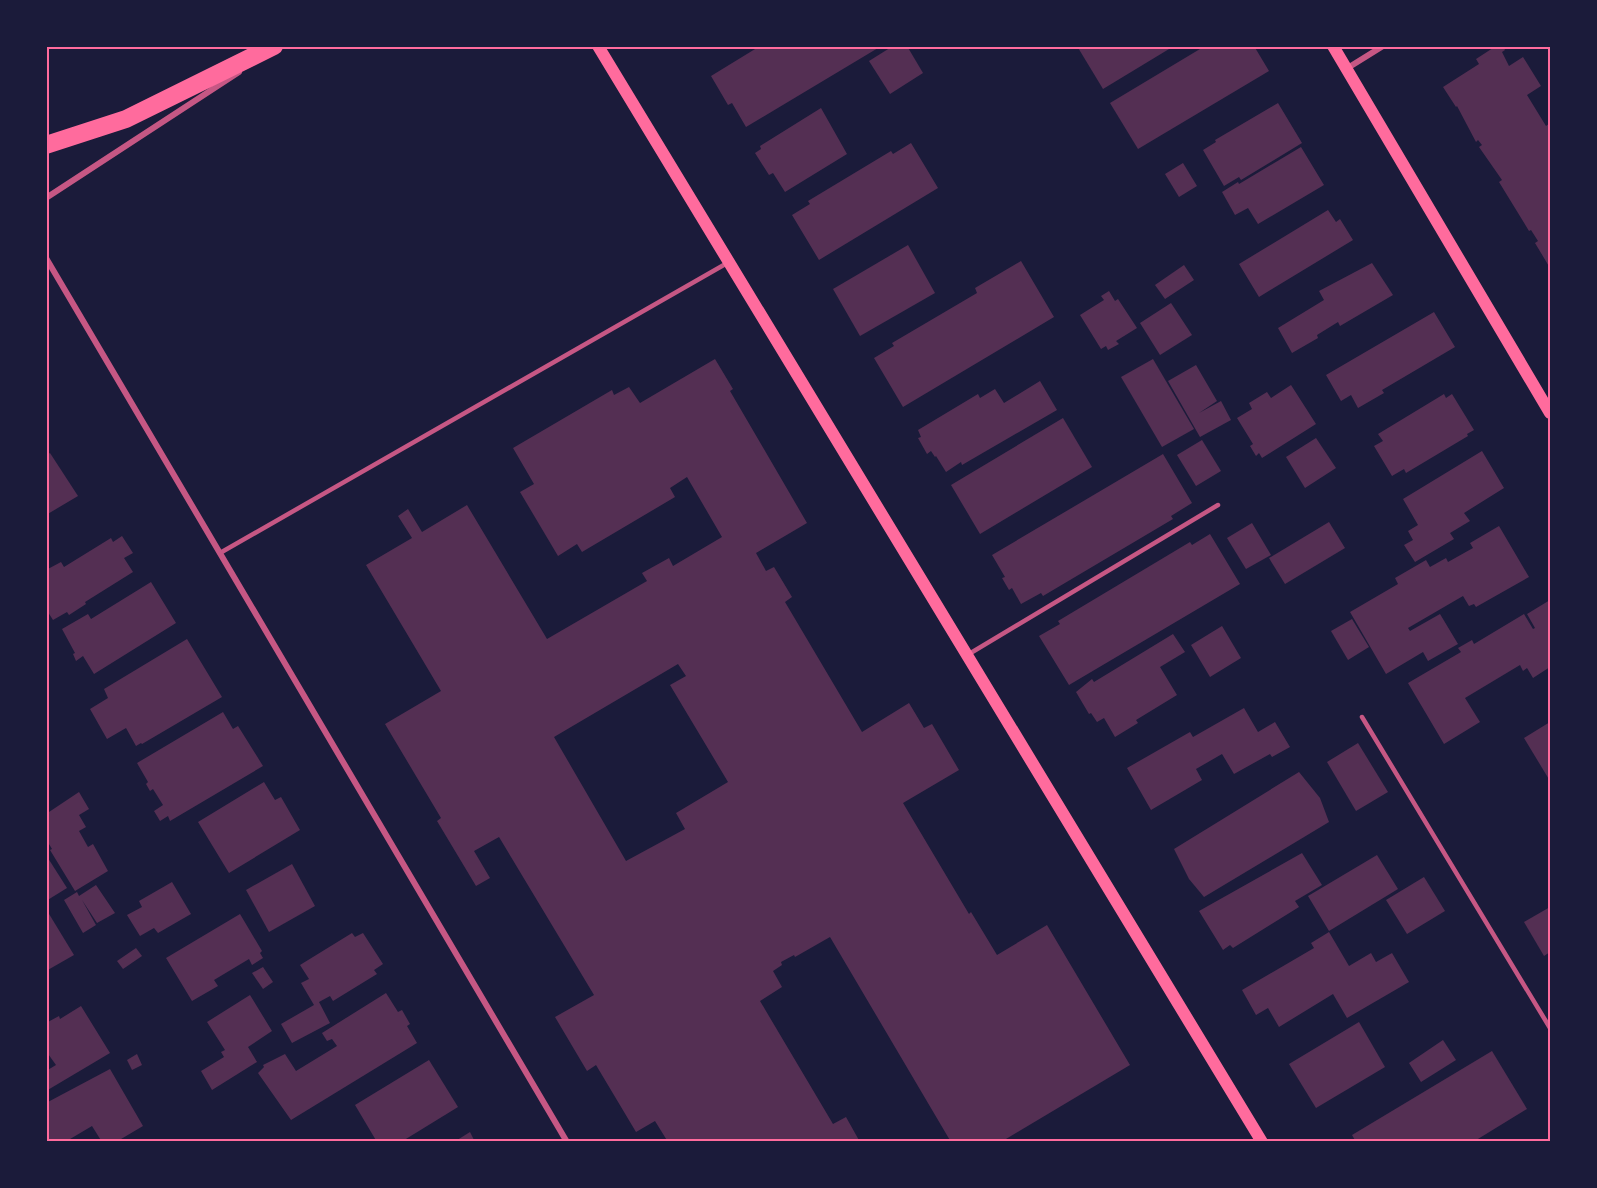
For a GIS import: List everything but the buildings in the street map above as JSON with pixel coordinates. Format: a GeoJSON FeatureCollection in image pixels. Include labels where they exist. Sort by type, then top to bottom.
{"type":"FeatureCollection","features":[{"type":"Feature","properties":{"kind":"highway"},"geometry":{"type":"LineString","coordinates":[[46,146],[126,119],[274,46]]}},
{"type":"Feature","properties":{"kind":"main road"},"geometry":{"type":"LineString","coordinates":[[598,46],[1262,1142]]}},
{"type":"Feature","properties":{"kind":"main road"},"geometry":{"type":"LineString","coordinates":[[1333,46],[1551,413]]}},
{"type":"Feature","properties":{"kind":"street"},"geometry":{"type":"LineString","coordinates":[[46,198],[279,46]]}},
{"type":"Feature","properties":{"kind":"street"},"geometry":{"type":"LineString","coordinates":[[1346,69],[1383,46]]}},
{"type":"Feature","properties":{"kind":"street"},"geometry":{"type":"LineString","coordinates":[[46,258],[567,1142]]}},
{"type":"Feature","properties":{"kind":"lane"},"geometry":{"type":"LineString","coordinates":[[220,553],[729,262]]}},
{"type":"Feature","properties":{"kind":"lane"},"geometry":{"type":"LineString","coordinates":[[967,655],[1218,505]]}},
{"type":"Feature","properties":{"kind":"lane"},"geometry":{"type":"LineString","coordinates":[[1362,717],[1551,1028]]}}]}
